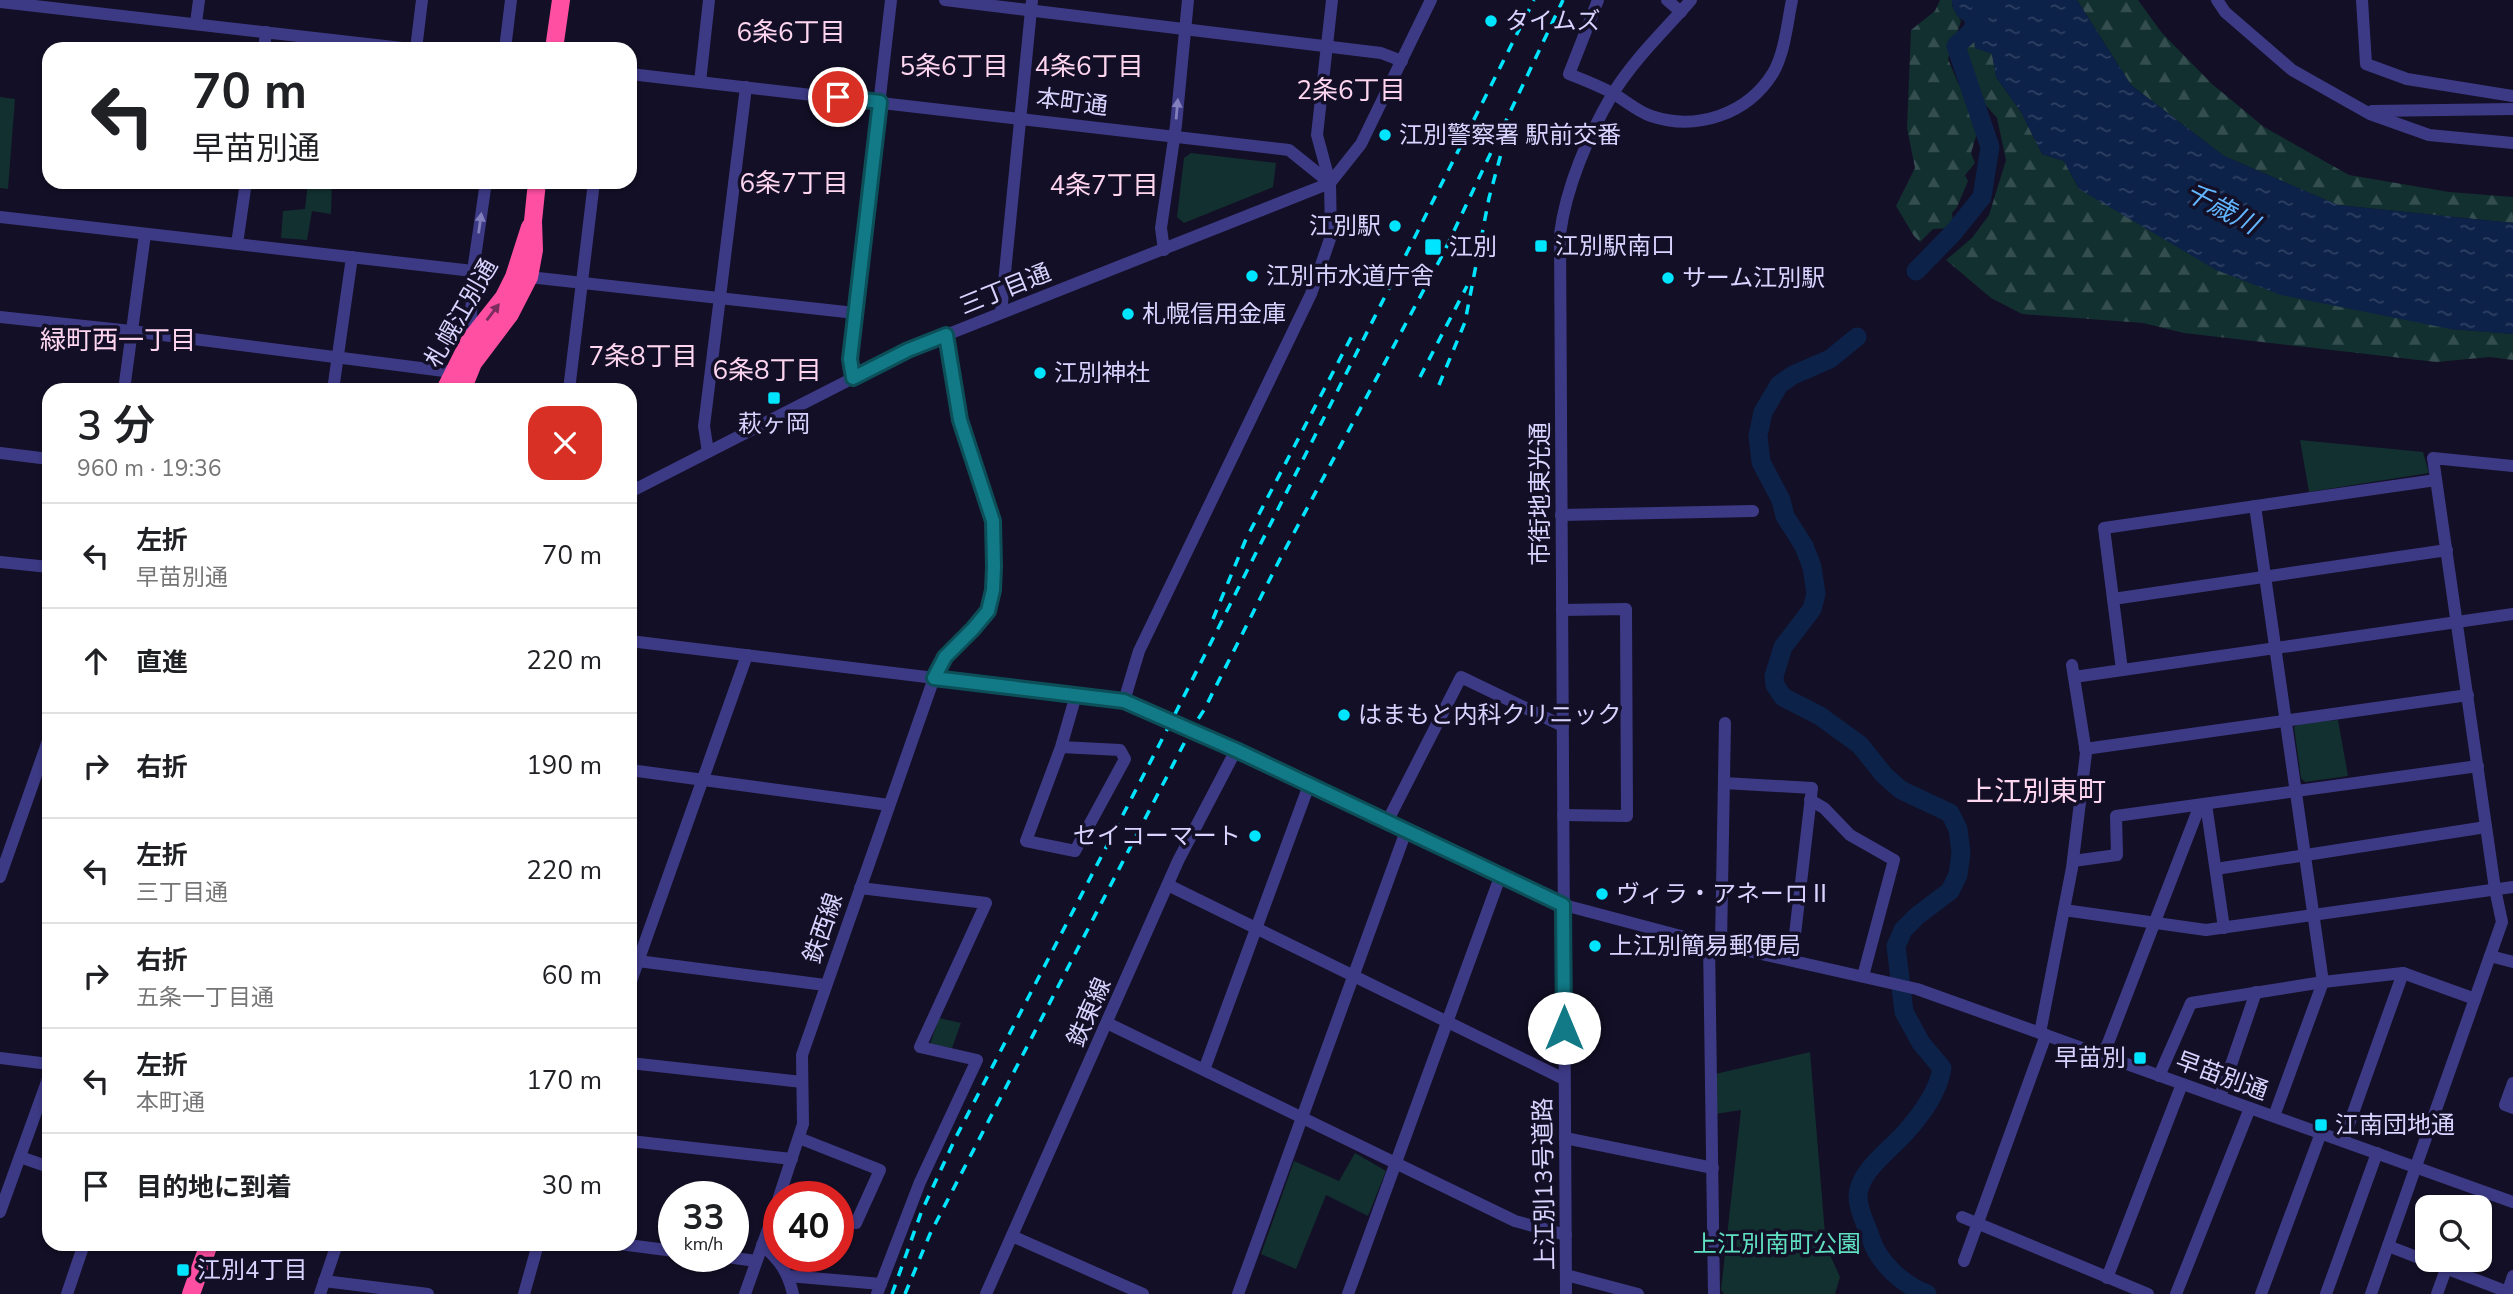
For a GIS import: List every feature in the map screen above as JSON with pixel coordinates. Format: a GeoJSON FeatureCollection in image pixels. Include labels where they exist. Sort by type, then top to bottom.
{"type":"FeatureCollection","features":[{"type":"Feature","properties":{"kind":"highway"},"geometry":{"type":"LineString","coordinates":[[555,42],[561,0]]}},
{"type":"Feature","properties":{"kind":"highway","name":"札幌江別通"},"geometry":{"type":"LineString","coordinates":[[465,383],[473,363],[510,314],[528,277],[534,250],[533,220],[536,189]]}},
{"type":"Feature","properties":{"kind":"highway","name":"札幌江別通"},"geometry":{"type":"LineString","coordinates":[[448,383],[470,340],[504,297],[514,277],[533,220]]}},
{"type":"Feature","properties":{"kind":"highway"},"geometry":{"type":"LineString","coordinates":[[191,1294],[206,1251]]}},
{"type":"Feature","properties":{"kind":"street"},"geometry":{"type":"LineString","coordinates":[[196,23],[199,0]]}},
{"type":"Feature","properties":{"kind":"street"},"geometry":{"type":"LineString","coordinates":[[415,42],[422,0]]}},
{"type":"Feature","properties":{"kind":"street"},"geometry":{"type":"LineString","coordinates":[[506,42],[511,0]]}},
{"type":"Feature","properties":{"kind":"street"},"geometry":{"type":"LineString","coordinates":[[700,82],[709,0]]}},
{"type":"Feature","properties":{"kind":"street"},"geometry":{"type":"LineString","coordinates":[[853,378],[850,359],[891,0]]}},
{"type":"Feature","properties":{"kind":"street"},"geometry":{"type":"LineString","coordinates":[[945,0],[1032,5],[1184,29],[1381,52],[1402,61]]}},
{"type":"Feature","properties":{"kind":"street"},"geometry":{"type":"LineString","coordinates":[[1164,250],[1161,228],[1175,136],[1188,0]]}},
{"type":"Feature","properties":{"kind":"street"},"geometry":{"type":"LineString","coordinates":[[1124,701],[1139,651],[1316,282],[1331,236],[1330,183],[1317,135],[1332,0]]}},
{"type":"Feature","properties":{"kind":"street"},"geometry":{"type":"LineString","coordinates":[[1330,183],[1361,144],[1431,0]]}},
{"type":"Feature","properties":{"kind":"street"},"geometry":{"type":"LineString","coordinates":[[1598,0],[1569,74],[1613,93],[1647,115],[1669,121],[1698,122],[1727,114],[1753,96],[1773,73],[1783,47],[1792,0]]}},
{"type":"Feature","properties":{"kind":"street"},"geometry":{"type":"LineString","coordinates":[[1667,0],[1681,12]]}},
{"type":"Feature","properties":{"kind":"street","name":"市街地東光通"},"geometry":{"type":"LineString","coordinates":[[1563,905],[1559,259],[1563,211],[1593,131],[1613,93],[1691,0]]}},
{"type":"Feature","properties":{"kind":"street"},"geometry":{"type":"LineString","coordinates":[[2217,0],[2225,12],[2292,70],[2370,114],[2429,135],[2513,143]]}},
{"type":"Feature","properties":{"kind":"street"},"geometry":{"type":"LineString","coordinates":[[2362,0],[2366,64],[2407,79],[2513,96]]}},
{"type":"Feature","properties":{"kind":"street"},"geometry":{"type":"LineString","coordinates":[[0,2],[353,42]]}},
{"type":"Feature","properties":{"kind":"street"},"geometry":{"type":"LineString","coordinates":[[1001,313],[1032,5]]}},
{"type":"Feature","properties":{"kind":"street"},"geometry":{"type":"LineString","coordinates":[[265,42],[267,32]]}},
{"type":"Feature","properties":{"kind":"street","name":"本町通"},"geometry":{"type":"LineString","coordinates":[[637,75],[1289,150],[1330,183]]}},
{"type":"Feature","properties":{"kind":"street"},"geometry":{"type":"LineString","coordinates":[[708,452],[704,426],[746,87]]}},
{"type":"Feature","properties":{"kind":"street"},"geometry":{"type":"LineString","coordinates":[[2370,114],[2372,111],[2513,108]]}},
{"type":"Feature","properties":{"kind":"street","name":"三丁目通"},"geometry":{"type":"LineString","coordinates":[[637,488],[908,350],[1330,183]]}},
{"type":"Feature","properties":{"kind":"street"},"geometry":{"type":"LineString","coordinates":[[237,244],[245,189]]}},
{"type":"Feature","properties":{"kind":"street"},"geometry":{"type":"LineString","coordinates":[[470,340],[473,271],[485,189]]}},
{"type":"Feature","properties":{"kind":"street"},"geometry":{"type":"LineString","coordinates":[[570,383],[593,189]]}},
{"type":"Feature","properties":{"kind":"street"},"geometry":{"type":"LineString","coordinates":[[0,217],[473,271]]}},
{"type":"Feature","properties":{"kind":"street"},"geometry":{"type":"LineString","coordinates":[[125,383],[145,233]]}},
{"type":"Feature","properties":{"kind":"street"},"geometry":{"type":"LineString","coordinates":[[335,383],[352,257]]}},
{"type":"Feature","properties":{"kind":"street"},"geometry":{"type":"LineString","coordinates":[[528,277],[855,313]]}},
{"type":"Feature","properties":{"kind":"street"},"geometry":{"type":"LineString","coordinates":[[0,317],[452,372]]}},
{"type":"Feature","properties":{"kind":"street","name":"鉄西線"},"geometry":{"type":"LineString","coordinates":[[784,1181],[803,1124],[802,1055],[934,678],[945,657],[988,611],[994,578],[993,521],[960,420],[946,335]]}},
{"type":"Feature","properties":{"kind":"street"},"geometry":{"type":"LineString","coordinates":[[0,453],[42,458]]}},
{"type":"Feature","properties":{"kind":"street"},"geometry":{"type":"LineString","coordinates":[[2371,1294],[2502,922],[2433,457],[2513,466]]}},
{"type":"Feature","properties":{"kind":"street"},"geometry":{"type":"LineString","coordinates":[[2122,670],[2104,528],[2436,480]]}},
{"type":"Feature","properties":{"kind":"street"},"geometry":{"type":"LineString","coordinates":[[2255,506],[2322,982],[2274,1116]]}},
{"type":"Feature","properties":{"kind":"street"},"geometry":{"type":"LineString","coordinates":[[1561,515],[1754,511]]}},
{"type":"Feature","properties":{"kind":"street"},"geometry":{"type":"LineString","coordinates":[[2113,599],[2446,550]]}},
{"type":"Feature","properties":{"kind":"street"},"geometry":{"type":"LineString","coordinates":[[0,562],[42,566]]}},
{"type":"Feature","properties":{"kind":"street"},"geometry":{"type":"LineString","coordinates":[[1562,610],[1626,609],[1627,816],[1563,815]]}},
{"type":"Feature","properties":{"kind":"street"},"geometry":{"type":"LineString","coordinates":[[1964,1261],[2043,1034],[2073,861],[2085,749],[2073,671],[2122,670],[2513,614]]}},
{"type":"Feature","properties":{"kind":"street"},"geometry":{"type":"LineString","coordinates":[[637,642],[1124,701],[1236,750],[1563,905],[1868,977],[1894,860],[1850,835],[1824,808],[1810,800]]}},
{"type":"Feature","properties":{"kind":"street"},"geometry":{"type":"LineString","coordinates":[[637,953],[747,655]]}},
{"type":"Feature","properties":{"kind":"street"},"geometry":{"type":"LineString","coordinates":[[1387,822],[1461,677],[1563,726]]}},
{"type":"Feature","properties":{"kind":"street"},"geometry":{"type":"LineString","coordinates":[[1061,747],[1120,750],[1125,758],[1075,851],[1026,841],[1061,747],[1076,695]]}},
{"type":"Feature","properties":{"kind":"street"},"geometry":{"type":"LineString","coordinates":[[2085,749],[2468,695]]}},
{"type":"Feature","properties":{"kind":"street"},"geometry":{"type":"LineString","coordinates":[[1714,1294],[1715,943],[1725,723]]}},
{"type":"Feature","properties":{"kind":"street","name":"鉄東線"},"geometry":{"type":"LineString","coordinates":[[986,1294],[1168,885],[1236,750]]}},
{"type":"Feature","properties":{"kind":"street"},"geometry":{"type":"LineString","coordinates":[[0,877],[42,758]]}},
{"type":"Feature","properties":{"kind":"street"},"geometry":{"type":"LineString","coordinates":[[2073,861],[2117,855],[2116,816],[2478,766]]}},
{"type":"Feature","properties":{"kind":"street"},"geometry":{"type":"LineString","coordinates":[[637,771],[889,805]]}},
{"type":"Feature","properties":{"kind":"street"},"geometry":{"type":"LineString","coordinates":[[1724,783],[1812,788],[1792,960]]}},
{"type":"Feature","properties":{"kind":"street"},"geometry":{"type":"LineString","coordinates":[[1205,1070],[1309,785]]}},
{"type":"Feature","properties":{"kind":"street"},"geometry":{"type":"LineString","coordinates":[[2203,804],[2224,928]]}},
{"type":"Feature","properties":{"kind":"street"},"geometry":{"type":"LineString","coordinates":[[2103,1056],[2153,923],[2203,804]]}},
{"type":"Feature","properties":{"kind":"street"},"geometry":{"type":"LineString","coordinates":[[2216,869],[2486,827]]}},
{"type":"Feature","properties":{"kind":"street"},"geometry":{"type":"LineString","coordinates":[[1238,1294],[1406,831]]}},
{"type":"Feature","properties":{"kind":"street"},"geometry":{"type":"LineString","coordinates":[[1348,1294],[1500,877]]}},
{"type":"Feature","properties":{"kind":"street"},"geometry":{"type":"LineString","coordinates":[[1168,885],[1564,1079]]}},
{"type":"Feature","properties":{"kind":"street"},"geometry":{"type":"LineString","coordinates":[[2064,910],[2206,930],[2513,887]]}},
{"type":"Feature","properties":{"kind":"street"},"geometry":{"type":"LineString","coordinates":[[788,1276],[879,1289],[920,1181],[977,1060],[920,1047],[986,903],[860,888]]}},
{"type":"Feature","properties":{"kind":"street","name":"上江別13号道路"},"geometry":{"type":"LineString","coordinates":[[1563,905],[1566,1294]]}},
{"type":"Feature","properties":{"kind":"street"},"geometry":{"type":"LineString","coordinates":[[2490,956],[2513,962]]}},
{"type":"Feature","properties":{"kind":"street"},"geometry":{"type":"LineString","coordinates":[[637,961],[825,985]]}},
{"type":"Feature","properties":{"kind":"street"},"geometry":{"type":"LineString","coordinates":[[2159,1076],[2191,1003],[2322,982],[2403,973],[2475,999]]}},
{"type":"Feature","properties":{"kind":"street"},"geometry":{"type":"LineString","coordinates":[[2343,1141],[2403,973]]}},
{"type":"Feature","properties":{"kind":"street","name":"早苗別通"},"geometry":{"type":"LineString","coordinates":[[1868,977],[1917,989],[2513,1202]]}},
{"type":"Feature","properties":{"kind":"street"},"geometry":{"type":"LineString","coordinates":[[2220,1097],[2256,992]]}},
{"type":"Feature","properties":{"kind":"street"},"geometry":{"type":"LineString","coordinates":[[1107,1023],[1515,1221],[1566,1235]]}},
{"type":"Feature","properties":{"kind":"street"},"geometry":{"type":"LineString","coordinates":[[0,1059],[42,1063]]}},
{"type":"Feature","properties":{"kind":"street"},"geometry":{"type":"LineString","coordinates":[[637,1064],[802,1082]]}},
{"type":"Feature","properties":{"kind":"street"},"geometry":{"type":"LineString","coordinates":[[2513,1083],[2505,1105],[2513,1108]]}},
{"type":"Feature","properties":{"kind":"street"},"geometry":{"type":"LineString","coordinates":[[2107,1278],[2182,1084]]}},
{"type":"Feature","properties":{"kind":"street"},"geometry":{"type":"LineString","coordinates":[[0,1212],[42,1096]]}},
{"type":"Feature","properties":{"kind":"street"},"geometry":{"type":"LineString","coordinates":[[2176,1294],[2250,1108]]}},
{"type":"Feature","properties":{"kind":"street"},"geometry":{"type":"LineString","coordinates":[[2262,1294],[2321,1133]]}},
{"type":"Feature","properties":{"kind":"street"},"geometry":{"type":"LineString","coordinates":[[799,1138],[880,1170],[854,1223]]}},
{"type":"Feature","properties":{"kind":"street"},"geometry":{"type":"LineString","coordinates":[[1565,1138],[1713,1168]]}},
{"type":"Feature","properties":{"kind":"street"},"geometry":{"type":"LineString","coordinates":[[637,1142],[792,1159]]}},
{"type":"Feature","properties":{"kind":"street"},"geometry":{"type":"LineString","coordinates":[[2326,1294],[2377,1153]]}},
{"type":"Feature","properties":{"kind":"street"},"geometry":{"type":"LineString","coordinates":[[20,1157],[42,1165]]}},
{"type":"Feature","properties":{"kind":"street"},"geometry":{"type":"LineString","coordinates":[[1962,1217],[2148,1294]]}},
{"type":"Feature","properties":{"kind":"street"},"geometry":{"type":"LineString","coordinates":[[1012,1236],[1143,1294]]}},
{"type":"Feature","properties":{"kind":"street"},"geometry":{"type":"LineString","coordinates":[[762,1245],[779,1259],[793,1294]]}},
{"type":"Feature","properties":{"kind":"street","name":"鉄西線"},"geometry":{"type":"LineString","coordinates":[[745,1294],[762,1245]]}},
{"type":"Feature","properties":{"kind":"street"},"geometry":{"type":"LineString","coordinates":[[637,1246],[658,1249]]}},
{"type":"Feature","properties":{"kind":"street"},"geometry":{"type":"LineString","coordinates":[[2388,1246],[2415,1257]]}},
{"type":"Feature","properties":{"kind":"street"},"geometry":{"type":"LineString","coordinates":[[67,1294],[82,1251]]}},
{"type":"Feature","properties":{"kind":"street"},"geometry":{"type":"LineString","coordinates":[[320,1294],[335,1251]]}},
{"type":"Feature","properties":{"kind":"street"},"geometry":{"type":"LineString","coordinates":[[523,1294],[536,1251]]}},
{"type":"Feature","properties":{"kind":"street"},"geometry":{"type":"LineString","coordinates":[[749,1260],[757,1261]]}},
{"type":"Feature","properties":{"kind":"street"},"geometry":{"type":"LineString","coordinates":[[2437,1294],[2445,1272]]}},
{"type":"Feature","properties":{"kind":"street"},"geometry":{"type":"LineString","coordinates":[[2454,1272],[2507,1293],[2513,1276]]}},
{"type":"Feature","properties":{"kind":"street"},"geometry":{"type":"LineString","coordinates":[[1566,1275],[1639,1294]]}},
{"type":"Feature","properties":{"kind":"street"},"geometry":{"type":"LineString","coordinates":[[324,1281],[428,1294]]}},
{"type":"Feature","properties":{"kind":"green space"},"geometry":{"type":"Polygon","coordinates":[[[1940,0],[1952,0],[1952,6],[1961,21],[1948,59],[1974,110],[1979,126],[1971,153],[1975,163],[1965,175],[1968,181],[1952,213],[1951,228],[1933,229],[1920,242],[1896,206],[1915,168],[1907,128],[1911,30],[1935,11],[1940,0]]]}},
{"type":"Feature","properties":{"kind":"green space"},"geometry":{"type":"Polygon","coordinates":[[[2077,0],[2138,0],[2162,33],[2212,84],[2264,127],[2349,175],[2449,192],[2513,197],[2513,223],[2338,205],[2224,156],[2131,85],[2077,0]]]}},
{"type":"Feature","properties":{"kind":"green space"},"geometry":{"type":"Polygon","coordinates":[[[1974,34],[1975,48],[1992,53],[1996,77],[2021,112],[2042,154],[2064,161],[2079,189],[2450,329],[2513,334],[2513,360],[2490,357],[2436,362],[2184,333],[2143,323],[2022,314],[1991,298],[1946,260],[1972,238],[1989,215],[2006,160],[1997,118],[1983,102],[1974,81],[1974,71],[1961,46],[1974,34]]]}},
{"type":"Feature","properties":{"kind":"green space"},"geometry":{"type":"Polygon","coordinates":[[[0,97],[15,99],[8,189],[0,188],[0,97]]]}},
{"type":"Feature","properties":{"kind":"green space"},"geometry":{"type":"Polygon","coordinates":[[[1191,153],[1276,163],[1273,187],[1184,223],[1177,217],[1184,158],[1191,153]]]}},
{"type":"Feature","properties":{"kind":"green space"},"geometry":{"type":"Polygon","coordinates":[[[307,189],[332,189],[331,214],[312,211],[307,240],[281,238],[283,211],[305,209],[307,189]]]}},
{"type":"Feature","properties":{"kind":"green space"},"geometry":{"type":"Polygon","coordinates":[[[2300,440],[2423,452],[2429,473],[2309,492],[2300,440]]]}},
{"type":"Feature","properties":{"kind":"green space"},"geometry":{"type":"Polygon","coordinates":[[[2338,720],[2348,776],[2305,782],[2301,778],[2294,727],[2301,723],[2338,720]]]}},
{"type":"Feature","properties":{"kind":"green space"},"geometry":{"type":"Polygon","coordinates":[[[939,1018],[961,1023],[952,1048],[930,1044],[939,1018]]]}},
{"type":"Feature","properties":{"kind":"green space","name":"上江別南町公園"},"geometry":{"type":"Polygon","coordinates":[[[1810,1052],[1826,1246],[1840,1277],[1835,1294],[1724,1294],[1721,1290],[1741,1110],[1715,1114],[1715,1074],[1810,1052]]]}},
{"type":"Feature","properties":{"kind":"green space"},"geometry":{"type":"Polygon","coordinates":[[[1355,1153],[1386,1171],[1368,1216],[1326,1195],[1296,1269],[1261,1254],[1294,1161],[1339,1181],[1355,1153]]]}},
{"type":"Feature","properties":{"kind":"water","name":"千歳川"},"geometry":{"type":"Polygon","coordinates":[[[1952,0],[2077,0],[2131,85],[2224,156],[2338,205],[2513,223],[2513,334],[2450,329],[2281,295],[2216,270],[2079,189],[2064,161],[2042,154],[2021,112],[1996,77],[1992,54],[1975,48],[1973,26],[1958,16],[1953,9],[1952,0]]]}},
{"type":"Feature","properties":{"kind":"waterway"},"geometry":{"type":"LineString","coordinates":[[1916,271],[1953,233],[1982,197],[1990,147],[1956,46],[1971,32],[1987,0]]}},
{"type":"Feature","properties":{"kind":"waterway"},"geometry":{"type":"LineString","coordinates":[[1857,337],[1830,359],[1793,375],[1779,385],[1763,412],[1758,436],[1761,462],[1781,500],[1785,516],[1804,546],[1812,567],[1816,594],[1812,609],[1783,647],[1774,676],[1775,685],[1783,697],[1820,716],[1860,745],[1884,775],[1901,790],[1950,813],[1958,829],[1961,853],[1958,875],[1950,891],[1903,930],[1896,946],[1904,1012],[1921,1043],[1942,1068],[1940,1077],[1933,1095],[1917,1119],[1863,1179],[1858,1197],[1859,1208],[1875,1248],[1886,1265],[1901,1279],[1927,1294]]}},
{"type":"Feature","properties":{"kind":"railway"},"geometry":{"type":"LineString","coordinates":[[892,1294],[921,1213],[956,1137],[1171,722],[1534,0]]}},
{"type":"Feature","properties":{"kind":"railway"},"geometry":{"type":"LineString","coordinates":[[905,1294],[930,1234],[1280,559],[1444,252],[1563,0]]}},
{"type":"Feature","properties":{"kind":"railway"},"geometry":{"type":"LineString","coordinates":[[1439,385],[1465,322],[1489,198],[1501,154]]}},
{"type":"Feature","properties":{"kind":"railway"},"geometry":{"type":"LineString","coordinates":[[1420,377],[1467,286]]}},
{"type":"Feature","properties":{"kind":"railway"},"geometry":{"type":"LineString","coordinates":[[1213,619],[1246,539],[1355,330]]}},
{"type":"Feature","properties":{"kind":"place","name":"タイムズ"},"geometry":{"type":"Point","coordinates":[1491,21]}},
{"type":"Feature","properties":{"kind":"place","name":"江別警察署 駅前交番"},"geometry":{"type":"Point","coordinates":[1385,135]}},
{"type":"Feature","properties":{"kind":"place","name":"江別駅"},"geometry":{"type":"Point","coordinates":[1395,226]}},
{"type":"Feature","properties":{"kind":"place","name":"江別駅南口"},"geometry":{"type":"Point","coordinates":[1541,246]}},
{"type":"Feature","properties":{"kind":"place","name":"江別"},"geometry":{"type":"Point","coordinates":[1433,247]}},
{"type":"Feature","properties":{"kind":"place","name":"江別市水道庁舎"},"geometry":{"type":"Point","coordinates":[1252,276]}},
{"type":"Feature","properties":{"kind":"place","name":"サーム江別駅"},"geometry":{"type":"Point","coordinates":[1668,278]}},
{"type":"Feature","properties":{"kind":"place","name":"札幌信用金庫"},"geometry":{"type":"Point","coordinates":[1128,314]}},
{"type":"Feature","properties":{"kind":"place","name":"江別神社"},"geometry":{"type":"Point","coordinates":[1040,373]}},
{"type":"Feature","properties":{"kind":"place","name":"萩ヶ岡"},"geometry":{"type":"Point","coordinates":[774,398]}},
{"type":"Feature","properties":{"kind":"place","name":"はまもと内科クリニック"},"geometry":{"type":"Point","coordinates":[1344,715]}},
{"type":"Feature","properties":{"kind":"place","name":"セイコーマート"},"geometry":{"type":"Point","coordinates":[1255,836]}},
{"type":"Feature","properties":{"kind":"place","name":"ヴィラ・アネーロⅡ"},"geometry":{"type":"Point","coordinates":[1602,894]}},
{"type":"Feature","properties":{"kind":"place","name":"上江別簡易郵便局"},"geometry":{"type":"Point","coordinates":[1595,946]}},
{"type":"Feature","properties":{"kind":"place","name":"早苗別"},"geometry":{"type":"Point","coordinates":[2140,1058]}},
{"type":"Feature","properties":{"kind":"place","name":"江南団地通"},"geometry":{"type":"Point","coordinates":[2321,1125]}},
{"type":"Feature","properties":{"kind":"place","name":"江別4丁目"},"geometry":{"type":"Point","coordinates":[183,1270]}},
{"type":"Feature","properties":{"kind":"district","name":"6条6丁目"},"geometry":{"type":"Point","coordinates":[791,32]}},
{"type":"Feature","properties":{"kind":"district","name":"5条6丁目"},"geometry":{"type":"Point","coordinates":[954,66]}},
{"type":"Feature","properties":{"kind":"district","name":"4条6丁目"},"geometry":{"type":"Point","coordinates":[1089,66]}},
{"type":"Feature","properties":{"kind":"district","name":"2条6丁目"},"geometry":{"type":"Point","coordinates":[1351,90]}},
{"type":"Feature","properties":{"kind":"district","name":"6条7丁目"},"geometry":{"type":"Point","coordinates":[794,183]}},
{"type":"Feature","properties":{"kind":"district","name":"4条7丁目"},"geometry":{"type":"Point","coordinates":[1104,185]}},
{"type":"Feature","properties":{"kind":"district","name":"緑町西一丁目"},"geometry":{"type":"Point","coordinates":[118,340]}},
{"type":"Feature","properties":{"kind":"district","name":"7条8丁目"},"geometry":{"type":"Point","coordinates":[643,356]}},
{"type":"Feature","properties":{"kind":"district","name":"6条8丁目"},"geometry":{"type":"Point","coordinates":[767,370]}},
{"type":"Feature","properties":{"kind":"district","name":"上江別東町"},"geometry":{"type":"Point","coordinates":[2036,791]}},
{"type":"Feature","properties":{"kind":"route"},"geometry":{"type":"LineString","coordinates":[[838,97],[880,102],[850,359],[853,378],[908,350],[946,335],[964,438],[987,497],[993,521],[993,590],[988,611],[945,657],[934,678],[1124,701],[1236,750],[1563,905],[1564,1028]]}}]}
